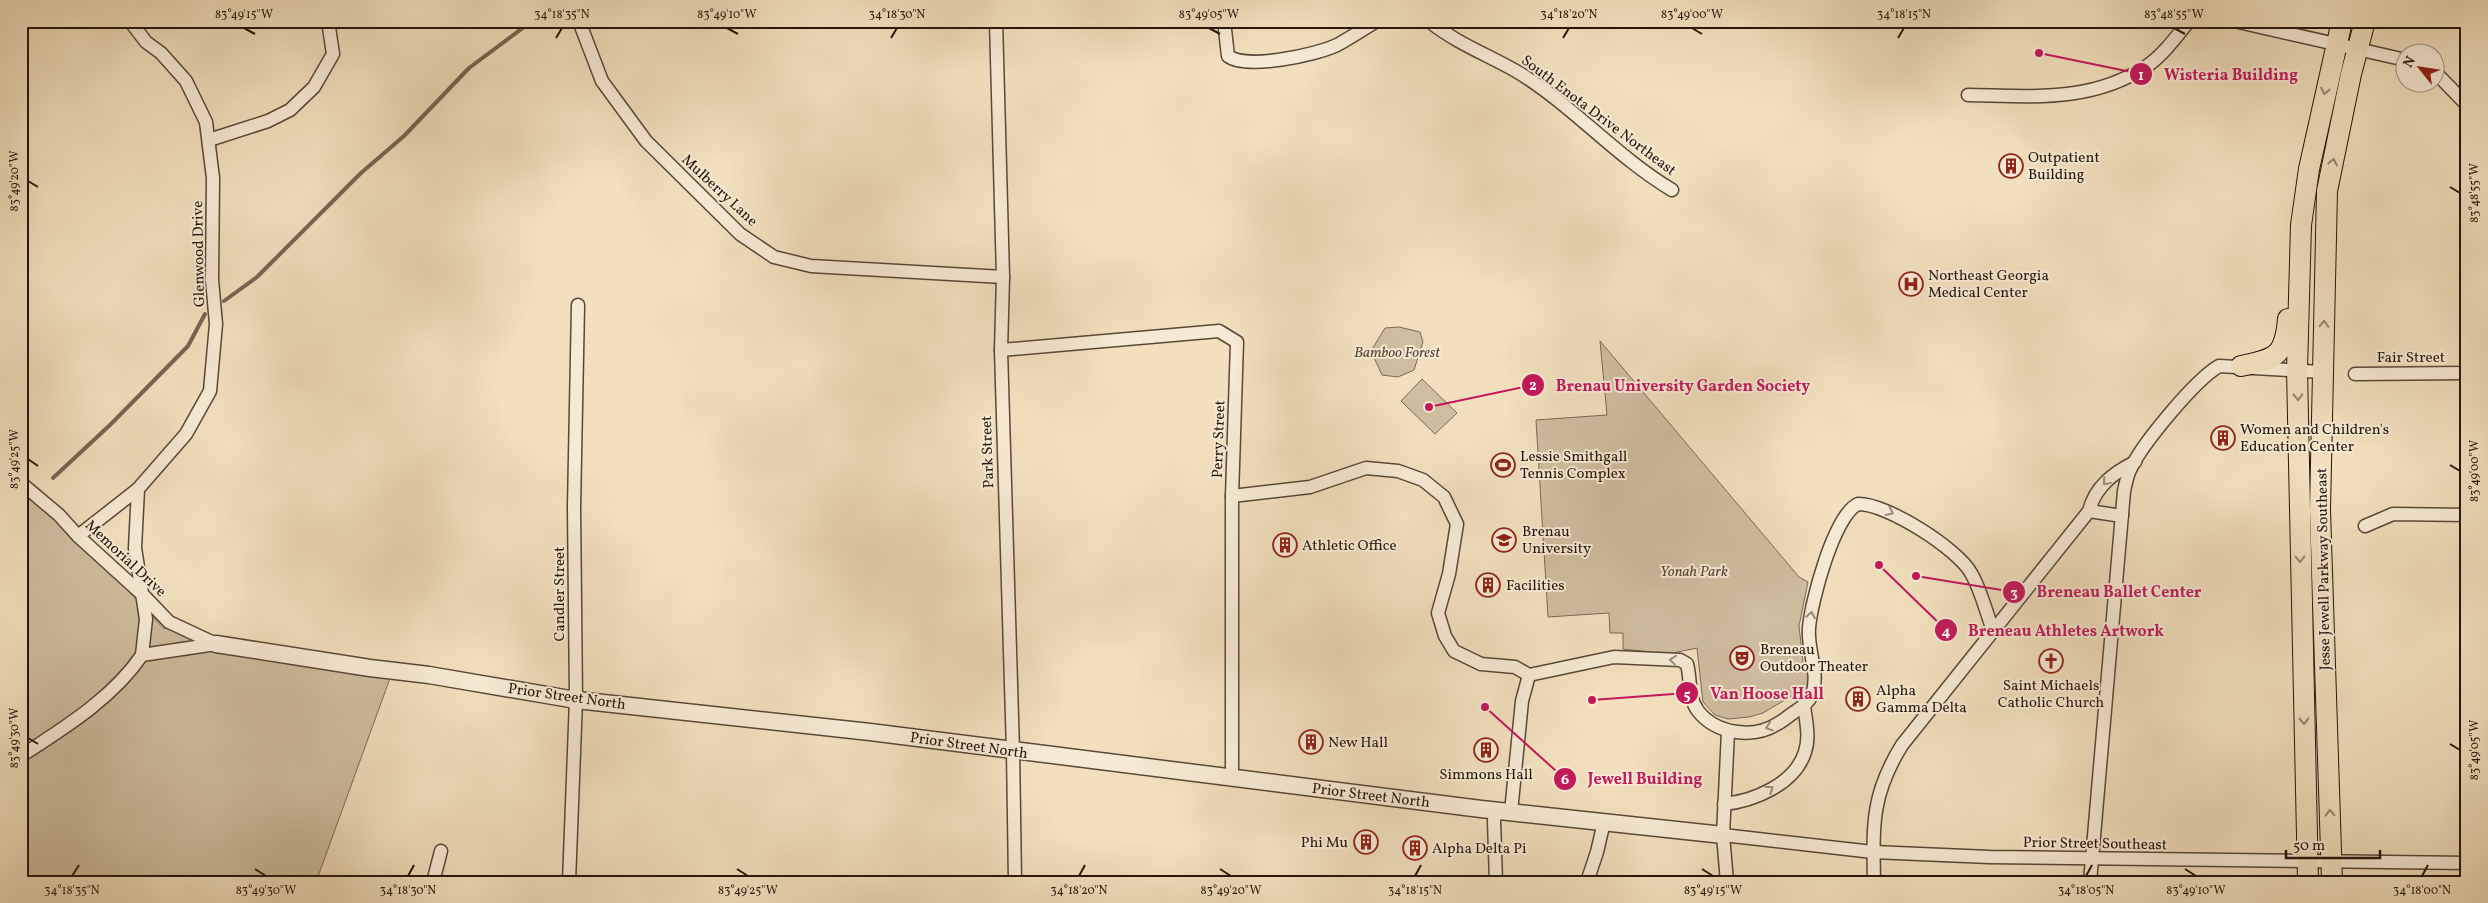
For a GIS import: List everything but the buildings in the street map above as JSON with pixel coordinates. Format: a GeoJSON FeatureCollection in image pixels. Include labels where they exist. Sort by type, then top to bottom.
{"type":"FeatureCollection","features":[{"type":"Feature","properties":{"kind":"main road","name":"Jesse Jewell Parkway Southeast"},"geometry":{"type":"LineString","coordinates":[[2308,872],[2297,370],[2301,225],[2309,169],[2342,21]]}},
{"type":"Feature","properties":{"kind":"main road","name":"Jesse Jewell Parkway Southeast"},"geometry":{"type":"LineString","coordinates":[[2332,882],[2320,520],[2327,191],[2351,74],[2360,48],[2365,21]]}},
{"type":"Feature","properties":{"kind":"main road"},"geometry":{"type":"LineString","coordinates":[[2241,366],[2265,362],[2275,357],[2283,348],[2287,333],[2291,269],[2301,225]]}},
{"type":"Feature","properties":{"kind":"street","name":"Glenwood Drive"},"geometry":{"type":"LineString","coordinates":[[78,536],[138,490],[186,434],[210,391],[216,324],[212,280],[213,178],[206,122],[186,81],[161,52],[146,42],[130,21]]}},
{"type":"Feature","properties":{"kind":"street"},"geometry":{"type":"LineString","coordinates":[[209,140],[268,121],[290,110],[314,87],[333,54],[328,22],[334,21]]}},
{"type":"Feature","properties":{"kind":"street","name":"Mulberry Lane"},"geometry":{"type":"LineString","coordinates":[[579,21],[602,81],[646,141],[740,234],[774,257],[811,266],[1003,277]]}},
{"type":"Feature","properties":{"kind":"street","name":"Park Street"},"geometry":{"type":"LineString","coordinates":[[996,21],[1003,277],[1000,350],[1013,751],[1015,882]]}},
{"type":"Feature","properties":{"kind":"street"},"geometry":{"type":"LineString","coordinates":[[1224,21],[1228,56],[1233,60],[1251,62],[1299,56],[1335,46],[1377,21]]}},
{"type":"Feature","properties":{"kind":"street","name":"South Enota Drive Northeast"},"geometry":{"type":"LineString","coordinates":[[1429,21],[1445,34],[1520,74],[1582,121],[1643,172],[1672,190]]}},
{"type":"Feature","properties":{"kind":"street"},"geometry":{"type":"LineString","coordinates":[[1968,95],[2048,96],[2092,91],[2114,84],[2147,65],[2164,51],[2190,21]]}},
{"type":"Feature","properties":{"kind":"street"},"geometry":{"type":"LineString","coordinates":[[2234,21],[2396,57]]}},
{"type":"Feature","properties":{"kind":"street"},"geometry":{"type":"LineString","coordinates":[[2446,83],[2467,105]]}},
{"type":"Feature","properties":{"kind":"street","name":"Candler Street"},"geometry":{"type":"LineString","coordinates":[[569,882],[576,700],[574,507],[578,305]]}},
{"type":"Feature","properties":{"kind":"street","name":"Perry Street"},"geometry":{"type":"LineString","coordinates":[[1000,350],[1219,331],[1237,342],[1232,496],[1232,777]]}},
{"type":"Feature","properties":{"kind":"street"},"geometry":{"type":"LineString","coordinates":[[2090,882],[2124,491],[2135,462],[2206,373],[2219,366],[2322,372]]}},
{"type":"Feature","properties":{"kind":"street","name":"Fair Street"},"geometry":{"type":"LineString","coordinates":[[2355,374],[2467,373]]}},
{"type":"Feature","properties":{"kind":"street"},"geometry":{"type":"LineString","coordinates":[[1874,882],[1874,812],[1890,763],[1919,722],[2089,511],[2092,498],[2114,472],[2135,462]]}},
{"type":"Feature","properties":{"kind":"street"},"geometry":{"type":"LineString","coordinates":[[1232,496],[1310,488],[1366,468],[1398,470],[1423,480],[1444,497],[1457,524],[1449,574],[1438,613],[1445,636],[1454,651],[1481,664],[1516,667],[1529,675],[1614,657],[1680,660],[1686,664],[1693,703],[1708,721],[1728,732],[1747,732],[1776,725],[1804,706],[1811,697],[1816,678],[1810,656],[1809,629],[1814,596],[1822,567],[1846,514],[1858,504],[1877,507],[1891,512],[1926,533],[1970,571],[1993,630]]}},
{"type":"Feature","properties":{"kind":"street","name":"Memorial Drive"},"geometry":{"type":"LineString","coordinates":[[21,483],[59,515],[78,536],[144,596],[169,622],[216,644]]}},
{"type":"Feature","properties":{"kind":"street"},"geometry":{"type":"LineString","coordinates":[[21,756],[67,727],[130,672],[142,655],[146,619],[144,596],[135,548],[138,490]]}},
{"type":"Feature","properties":{"kind":"street"},"geometry":{"type":"LineString","coordinates":[[2089,511],[2122,516]]}},
{"type":"Feature","properties":{"kind":"street"},"geometry":{"type":"LineString","coordinates":[[2365,526],[2393,514],[2467,515]]}},
{"type":"Feature","properties":{"kind":"street"},"geometry":{"type":"LineString","coordinates":[[142,655],[216,644]]}},
{"type":"Feature","properties":{"kind":"street","name":"Prior Street North"},"geometry":{"type":"LineString","coordinates":[[216,644],[370,668],[429,675],[576,700],[870,732],[1504,811],[1724,835]]}},
{"type":"Feature","properties":{"kind":"street"},"geometry":{"type":"LineString","coordinates":[[1496,882],[1494,820],[1504,811],[1522,701],[1529,675]]}},
{"type":"Feature","properties":{"kind":"street"},"geometry":{"type":"LineString","coordinates":[[1724,804],[1742,802],[1759,797],[1787,778],[1799,765],[1805,751],[1808,736],[1804,706]]}},
{"type":"Feature","properties":{"kind":"street"},"geometry":{"type":"LineString","coordinates":[[1726,882],[1724,804],[1728,732]]}},
{"type":"Feature","properties":{"kind":"street"},"geometry":{"type":"LineString","coordinates":[[1587,882],[1604,822]]}},
{"type":"Feature","properties":{"kind":"street","name":"Prior Street Southeast"},"geometry":{"type":"LineString","coordinates":[[1724,835],[1873,852],[1989,858],[2091,859],[2308,872],[2332,862],[2467,862]]}},
{"type":"Feature","properties":{"kind":"street"},"geometry":{"type":"LineString","coordinates":[[433,882],[441,851]]}},
{"type":"Feature","properties":{"kind":"green space","name":"Bamboo Forest"},"geometry":{"type":"Polygon","coordinates":[[[1399,327],[1420,332],[1423,342],[1414,370],[1398,377],[1382,375],[1371,351],[1385,328],[1399,327]]]}},
{"type":"Feature","properties":{"kind":"green space","name":"Yonah Park"},"geometry":{"type":"Polygon","coordinates":[[[1600,341],[1799,577],[1808,582],[1799,626],[1804,671],[1812,676],[1805,693],[1800,691],[1763,713],[1749,717],[1728,719],[1715,715],[1703,702],[1697,648],[1668,654],[1623,649],[1623,633],[1610,633],[1609,613],[1548,617],[1536,420],[1607,415],[1600,341]]]}},
{"type":"Feature","properties":{"kind":"green space"},"geometry":{"type":"Polygon","coordinates":[[[1422,379],[1457,413],[1435,434],[1401,401],[1422,379]]]}},
{"type":"Feature","properties":{"kind":"green space"},"geometry":{"type":"Polygon","coordinates":[[[21,473],[163,628],[393,670],[316,882],[21,882],[21,473]]]}},
{"type":"Feature","properties":{"kind":"waterway"},"geometry":{"type":"LineString","coordinates":[[224,301],[257,277],[361,173],[404,136],[469,68],[532,21]]}},
{"type":"Feature","properties":{"kind":"waterway"},"geometry":{"type":"LineString","coordinates":[[53,478],[110,425],[188,346],[205,314]]}},
{"type":"Feature","properties":{"kind":"place","name":"Wisteria Building"},"geometry":{"type":"Point","coordinates":[2039,53]}},
{"type":"Feature","properties":{"kind":"place","name":"Outpatient Building"},"geometry":{"type":"Point","coordinates":[2011,166]}},
{"type":"Feature","properties":{"kind":"place","name":"Northeast Georgia Medical Center"},"geometry":{"type":"Point","coordinates":[1911,284]}},
{"type":"Feature","properties":{"kind":"place","name":"Brenau University Garden Society"},"geometry":{"type":"Point","coordinates":[1429,407]}},
{"type":"Feature","properties":{"kind":"place","name":"Women and Children's Education Center"},"geometry":{"type":"Point","coordinates":[2223,438]}},
{"type":"Feature","properties":{"kind":"place","name":"Lessie Smithgall Tennis Complex"},"geometry":{"type":"Point","coordinates":[1503,465]}},
{"type":"Feature","properties":{"kind":"place","name":"Brenau University"},"geometry":{"type":"Point","coordinates":[1504,540]}},
{"type":"Feature","properties":{"kind":"place","name":"Athletic Office"},"geometry":{"type":"Point","coordinates":[1285,545]}},
{"type":"Feature","properties":{"kind":"place","name":"Breneau Athletes Artwork"},"geometry":{"type":"Point","coordinates":[1879,565]}},
{"type":"Feature","properties":{"kind":"place","name":"Breneau Ballet Center"},"geometry":{"type":"Point","coordinates":[1916,576]}},
{"type":"Feature","properties":{"kind":"place","name":"Facilities"},"geometry":{"type":"Point","coordinates":[1488,585]}},
{"type":"Feature","properties":{"kind":"place","name":"Breneau Outdoor Theater"},"geometry":{"type":"Point","coordinates":[1742,658]}},
{"type":"Feature","properties":{"kind":"place","name":"Saint Michaels Catholic Church"},"geometry":{"type":"Point","coordinates":[2051,661]}},
{"type":"Feature","properties":{"kind":"place","name":"Alpha Gamma Delta"},"geometry":{"type":"Point","coordinates":[1858,699]}},
{"type":"Feature","properties":{"kind":"place","name":"Van Hoose Hall"},"geometry":{"type":"Point","coordinates":[1592,700]}},
{"type":"Feature","properties":{"kind":"place","name":"Jewell Building"},"geometry":{"type":"Point","coordinates":[1485,707]}},
{"type":"Feature","properties":{"kind":"place","name":"New Hall"},"geometry":{"type":"Point","coordinates":[1311,742]}},
{"type":"Feature","properties":{"kind":"place","name":"Simmons Hall"},"geometry":{"type":"Point","coordinates":[1486,750]}},
{"type":"Feature","properties":{"kind":"place","name":"Phi Mu"},"geometry":{"type":"Point","coordinates":[1366,842]}},
{"type":"Feature","properties":{"kind":"place","name":"Alpha Delta Pi"},"geometry":{"type":"Point","coordinates":[1415,848]}}]}
